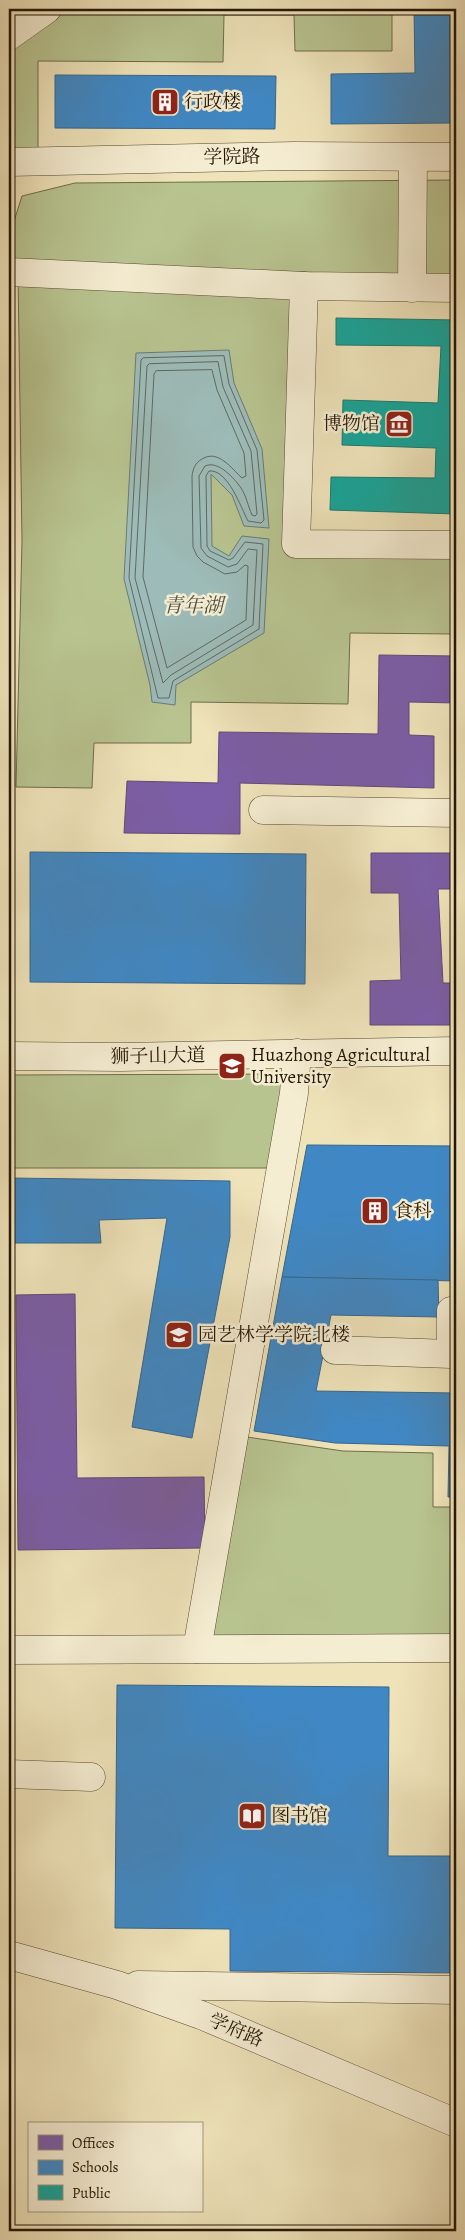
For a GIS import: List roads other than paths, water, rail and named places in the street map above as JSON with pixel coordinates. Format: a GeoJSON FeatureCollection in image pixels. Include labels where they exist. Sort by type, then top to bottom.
{"type":"FeatureCollection","features":[{"type":"Feature","properties":{"kind":"street"},"geometry":{"type":"LineString","coordinates":[[9,36],[47,9]]}},
{"type":"Feature","properties":{"kind":"street","name":"学院路"},"geometry":{"type":"LineString","coordinates":[[9,162],[295,156],[456,157]]}},
{"type":"Feature","properties":{"kind":"street"},"geometry":{"type":"LineString","coordinates":[[412,288],[413,157]]}},
{"type":"Feature","properties":{"kind":"street"},"geometry":{"type":"LineString","coordinates":[[9,272],[304,286],[456,288]]}},
{"type":"Feature","properties":{"kind":"street"},"geometry":{"type":"LineString","coordinates":[[304,286],[296,544],[456,545]]}},
{"type":"Feature","properties":{"kind":"street"},"geometry":{"type":"LineString","coordinates":[[263,810],[456,813]]}},
{"type":"Feature","properties":{"kind":"street","name":"狮子山大道"},"geometry":{"type":"LineString","coordinates":[[9,1056],[120,1057],[456,1051]]}},
{"type":"Feature","properties":{"kind":"street"},"geometry":{"type":"LineString","coordinates":[[197,1648],[294,1093],[297,1053]]}},
{"type":"Feature","properties":{"kind":"street"},"geometry":{"type":"LineString","coordinates":[[335,1350],[451,1354],[451,1311],[456,1312]]}},
{"type":"Feature","properties":{"kind":"street"},"geometry":{"type":"LineString","coordinates":[[9,1650],[456,1648]]}},
{"type":"Feature","properties":{"kind":"street"},"geometry":{"type":"LineString","coordinates":[[9,1774],[91,1777]]}},
{"type":"Feature","properties":{"kind":"street","name":"学府路"},"geometry":{"type":"LineString","coordinates":[[9,1955],[117,1985],[201,2015],[456,2123]]}},
{"type":"Feature","properties":{"kind":"street"},"geometry":{"type":"LineString","coordinates":[[117,1985],[456,1990]]}},
{"type":"Feature","properties":{"kind":"water","name":"青年湖"},"geometry":{"type":"Polygon","coordinates":[[[229,350],[234,383],[262,449],[269,528],[244,526],[232,495],[211,474],[212,546],[229,556],[242,536],[269,539],[264,633],[176,685],[175,705],[152,702],[150,685],[124,579],[136,353],[229,350]]]}},
{"type":"Feature","properties":{"kind":"place","name":"行政楼"},"geometry":{"type":"Point","coordinates":[165,102]}},
{"type":"Feature","properties":{"kind":"place","name":"博物馆"},"geometry":{"type":"Point","coordinates":[399,424]}},
{"type":"Feature","properties":{"kind":"place","name":"Huazhong Agricultural University"},"geometry":{"type":"Point","coordinates":[232,1066]}},
{"type":"Feature","properties":{"kind":"place","name":"食科"},"geometry":{"type":"Point","coordinates":[375,1211]}},
{"type":"Feature","properties":{"kind":"place","name":"园艺林学学院北楼"},"geometry":{"type":"Point","coordinates":[179,1335]}},
{"type":"Feature","properties":{"kind":"place","name":"图书馆"},"geometry":{"type":"Point","coordinates":[252,1816]}}]}
